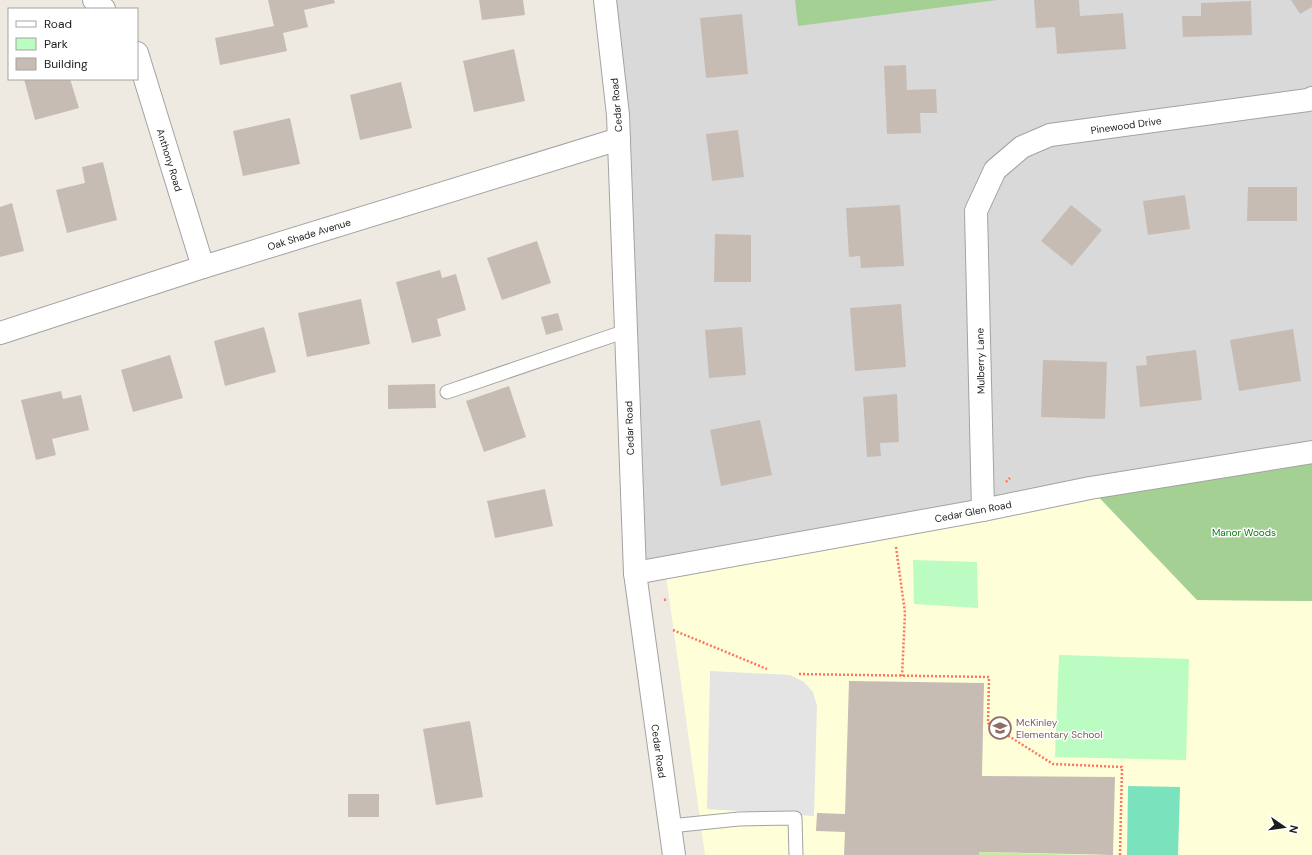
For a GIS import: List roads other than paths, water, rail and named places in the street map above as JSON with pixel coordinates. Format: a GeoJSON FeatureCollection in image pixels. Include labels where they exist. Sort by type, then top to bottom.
{"type":"FeatureCollection","features":[{"type":"Feature","properties":{"kind":"street"},"geometry":{"type":"LineString","coordinates":[[94,0],[103,8]]}},
{"type":"Feature","properties":{"kind":"street","name":"Cedar Road"},"geometry":{"type":"LineString","coordinates":[[605,0],[618,115],[635,573],[674,855]]}},
{"type":"Feature","properties":{"kind":"street","name":"Anthony Road"},"geometry":{"type":"LineString","coordinates":[[138,56],[203,267]]}},
{"type":"Feature","properties":{"kind":"street","name":"Pinewood Drive"},"geometry":{"type":"LineString","coordinates":[[976,211],[995,170],[1022,146],[1050,135],[1308,100],[1312,98]]}},
{"type":"Feature","properties":{"kind":"street","name":"Oak Shade Avenue"},"geometry":{"type":"LineString","coordinates":[[0,333],[203,267],[619,139]]}},
{"type":"Feature","properties":{"kind":"street","name":"Mulberry Lane"},"geometry":{"type":"LineString","coordinates":[[976,211],[983,510]]}},
{"type":"Feature","properties":{"kind":"street","name":"Cedar Glen Road"},"geometry":{"type":"LineString","coordinates":[[635,573],[983,510],[1090,488],[1312,452]]}},
{"type":"Feature","properties":{"kind":"lane"},"geometry":{"type":"LineString","coordinates":[[447,392],[626,331]]}},
{"type":"Feature","properties":{"kind":"lane"},"geometry":{"type":"LineString","coordinates":[[670,826],[739,819],[796,818],[796,855]]}},
{"type":"Feature","properties":{"kind":"place","name":"McKinley Elementary School"},"geometry":{"type":"Point","coordinates":[1000,728]}},
{"type":"Feature","properties":{"kind":"park label","name":"Manor Woods"},"geometry":{"type":"Point","coordinates":[1244,532]}}]}
